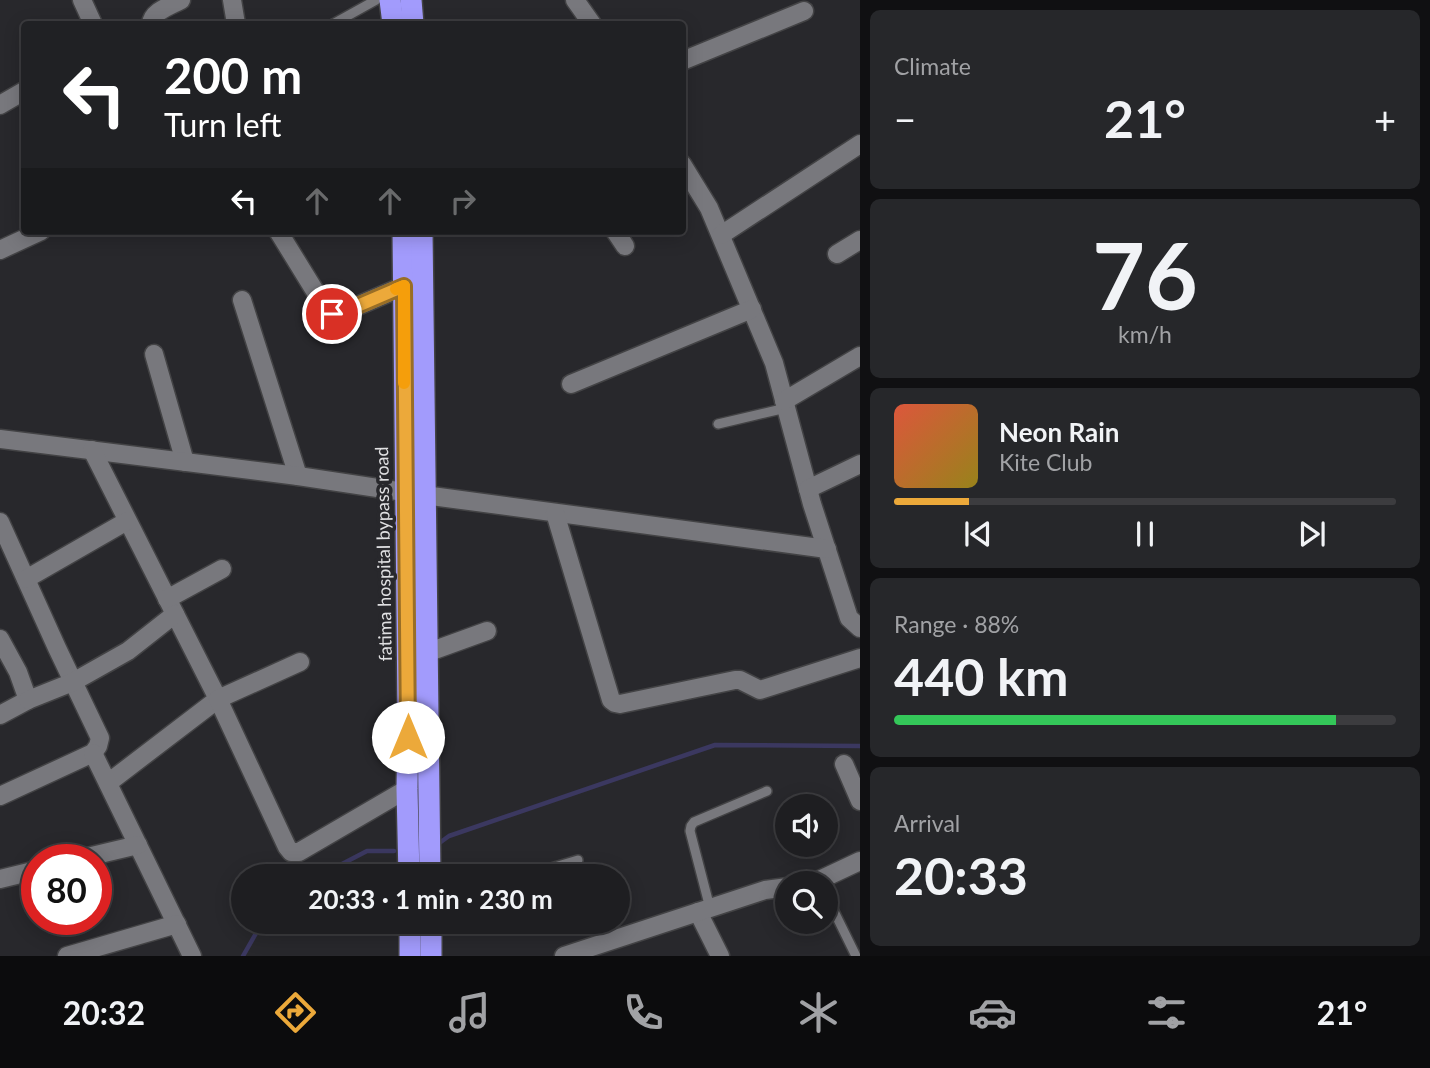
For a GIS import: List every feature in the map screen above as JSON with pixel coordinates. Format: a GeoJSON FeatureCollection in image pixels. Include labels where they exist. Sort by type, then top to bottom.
{"type":"FeatureCollection","features":[{"type":"Feature","properties":{"kind":"highway"},"geometry":{"type":"LineString","coordinates":[[390,0],[393,21]]}},
{"type":"Feature","properties":{"kind":"highway"},"geometry":{"type":"LineString","coordinates":[[411,0],[413,21]]}},
{"type":"Feature","properties":{"kind":"highway","name":"fatima hospital bypass road"},"geometry":{"type":"LineString","coordinates":[[403,235],[414,493],[419,711],[429,864]]}},
{"type":"Feature","properties":{"kind":"highway","name":"fatima hospital bypass road"},"geometry":{"type":"LineString","coordinates":[[409,864],[407,789],[429,652],[414,493],[422,235]]}},
{"type":"Feature","properties":{"kind":"highway"},"geometry":{"type":"LineString","coordinates":[[410,934],[410,956]]}},
{"type":"Feature","properties":{"kind":"highway"},"geometry":{"type":"LineString","coordinates":[[431,934],[431,956]]}},
{"type":"Feature","properties":{"kind":"street"},"geometry":{"type":"LineString","coordinates":[[82,0],[92,21]]}},
{"type":"Feature","properties":{"kind":"street"},"geometry":{"type":"LineString","coordinates":[[151,21],[154,15],[181,0]]}},
{"type":"Feature","properties":{"kind":"street"},"geometry":{"type":"LineString","coordinates":[[232,0],[236,21]]}},
{"type":"Feature","properties":{"kind":"street"},"geometry":{"type":"LineString","coordinates":[[575,0],[590,21]]}},
{"type":"Feature","properties":{"kind":"street"},"geometry":{"type":"LineString","coordinates":[[686,59],[804,11]]}},
{"type":"Feature","properties":{"kind":"street"},"geometry":{"type":"LineString","coordinates":[[0,105],[21,93]]}},
{"type":"Feature","properties":{"kind":"street"},"geometry":{"type":"LineString","coordinates":[[721,235],[859,144]]}},
{"type":"Feature","properties":{"kind":"street"},"geometry":{"type":"LineString","coordinates":[[686,171],[709,208],[775,363],[808,489],[827,549],[849,618],[859,628]]}},
{"type":"Feature","properties":{"kind":"street"},"geometry":{"type":"LineString","coordinates":[[0,250],[32,235]]}},
{"type":"Feature","properties":{"kind":"street"},"geometry":{"type":"LineString","coordinates":[[280,235],[326,309],[332,314],[341,313],[404,286]]}},
{"type":"Feature","properties":{"kind":"street"},"geometry":{"type":"LineString","coordinates":[[838,254],[859,240]]}},
{"type":"Feature","properties":{"kind":"street"},"geometry":{"type":"LineString","coordinates":[[242,300],[298,476]]}},
{"type":"Feature","properties":{"kind":"street"},"geometry":{"type":"LineString","coordinates":[[570,384],[752,309]]}},
{"type":"Feature","properties":{"kind":"street"},"geometry":{"type":"LineString","coordinates":[[153,355],[185,462]]}},
{"type":"Feature","properties":{"kind":"street"},"geometry":{"type":"LineString","coordinates":[[785,404],[859,356]]}},
{"type":"Feature","properties":{"kind":"street"},"geometry":{"type":"LineString","coordinates":[[0,439],[298,476],[827,549]]}},
{"type":"Feature","properties":{"kind":"street"},"geometry":{"type":"LineString","coordinates":[[92,450],[218,699],[287,848],[291,852],[299,852],[407,789]]}},
{"type":"Feature","properties":{"kind":"street"},"geometry":{"type":"LineString","coordinates":[[808,489],[859,464]]}},
{"type":"Feature","properties":{"kind":"street"},"geometry":{"type":"LineString","coordinates":[[555,513],[611,700],[615,703],[735,680],[760,690],[766,689],[859,658]]}},
{"type":"Feature","properties":{"kind":"street"},"geometry":{"type":"LineString","coordinates":[[26,579],[127,520]]}},
{"type":"Feature","properties":{"kind":"street"},"geometry":{"type":"LineString","coordinates":[[0,522],[100,738],[93,753],[0,796]]}},
{"type":"Feature","properties":{"kind":"street"},"geometry":{"type":"LineString","coordinates":[[0,715],[28,700],[73,682],[128,651],[171,606],[222,569]]}},
{"type":"Feature","properties":{"kind":"street"},"geometry":{"type":"LineString","coordinates":[[429,652],[487,631]]}},
{"type":"Feature","properties":{"kind":"street"},"geometry":{"type":"LineString","coordinates":[[0,639],[18,672],[28,700]]}},
{"type":"Feature","properties":{"kind":"street"},"geometry":{"type":"LineString","coordinates":[[108,783],[218,699],[300,662]]}},
{"type":"Feature","properties":{"kind":"street"},"geometry":{"type":"LineString","coordinates":[[93,753],[192,956]]}},
{"type":"Feature","properties":{"kind":"street"},"geometry":{"type":"LineString","coordinates":[[844,764],[859,801]]}},
{"type":"Feature","properties":{"kind":"street"},"geometry":{"type":"LineString","coordinates":[[112,851],[138,845]]}},
{"type":"Feature","properties":{"kind":"street"},"geometry":{"type":"LineString","coordinates":[[838,874],[859,861]]}},
{"type":"Feature","properties":{"kind":"street"},"geometry":{"type":"LineString","coordinates":[[0,879],[21,874]]}},
{"type":"Feature","properties":{"kind":"street"},"geometry":{"type":"LineString","coordinates":[[564,956],[775,889]]}},
{"type":"Feature","properties":{"kind":"street"},"geometry":{"type":"LineString","coordinates":[[704,910],[720,956]]}},
{"type":"Feature","properties":{"kind":"street"},"geometry":{"type":"LineString","coordinates":[[67,956],[177,924]]}},
{"type":"Feature","properties":{"kind":"lane"},"geometry":{"type":"LineString","coordinates":[[338,21],[376,0]]}},
{"type":"Feature","properties":{"kind":"lane"},"geometry":{"type":"LineString","coordinates":[[718,424],[785,404]]}},
{"type":"Feature","properties":{"kind":"lane"},"geometry":{"type":"LineString","coordinates":[[704,910],[691,826],[694,822],[767,792]]}},
{"type":"Feature","properties":{"kind":"lane"},"geometry":{"type":"LineString","coordinates":[[565,864],[578,860]]}},
{"type":"Feature","properties":{"kind":"lane"},"geometry":{"type":"LineString","coordinates":[[838,922],[856,956]]}},
{"type":"Feature","properties":{"kind":"waterway"},"geometry":{"type":"LineString","coordinates":[[438,844],[449,836],[715,745],[860,746]]}},
{"type":"Feature","properties":{"kind":"waterway"},"geometry":{"type":"LineString","coordinates":[[342,864],[367,851],[394,851]]}},
{"type":"Feature","properties":{"kind":"waterway"},"geometry":{"type":"LineString","coordinates":[[243,956],[256,934]]}},
{"type":"Feature","properties":{"kind":"slow traffic"},"geometry":{"type":"LineString","coordinates":[[396,289],[404,286],[404,383]]}},
{"type":"Feature","properties":{"kind":"route"},"geometry":{"type":"LineString","coordinates":[[332,314],[341,313],[404,286],[408,737]]}}]}
